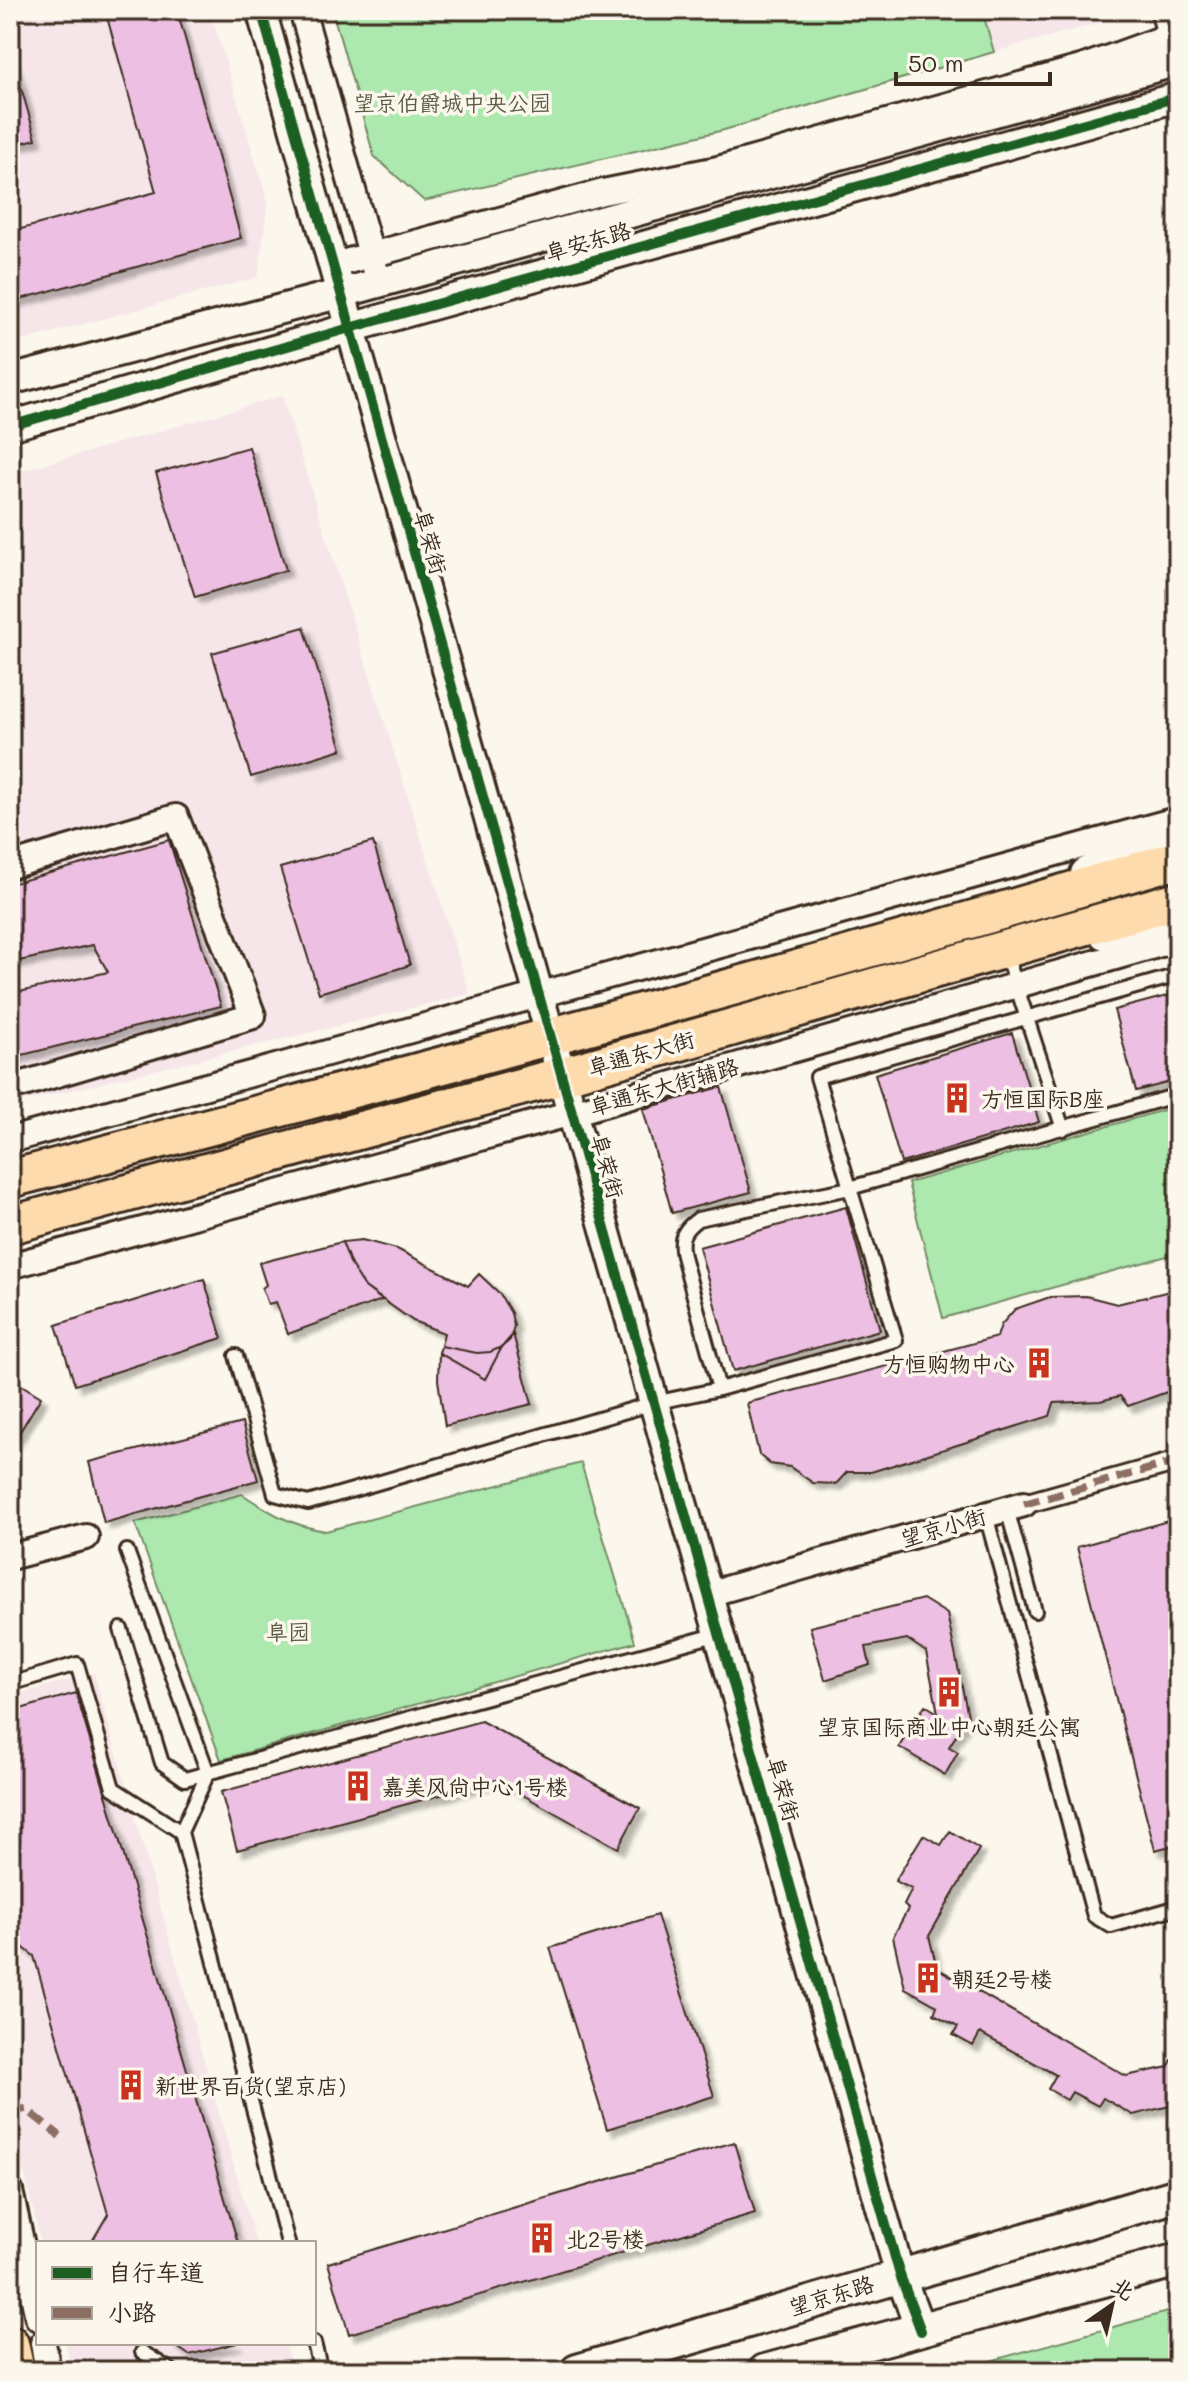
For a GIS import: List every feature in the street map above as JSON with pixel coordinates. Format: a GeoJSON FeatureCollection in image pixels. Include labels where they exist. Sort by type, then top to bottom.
{"type":"FeatureCollection","features":[{"type":"Feature","properties":{"kind":"main road"},"geometry":{"type":"LineString","coordinates":[[1019,907],[1178,830]]}},
{"type":"Feature","properties":{"kind":"main road","name":"阜通东大街"},"geometry":{"type":"LineString","coordinates":[[10,1179],[551,1038],[1019,907],[1178,859]]}},
{"type":"Feature","properties":{"kind":"main road","name":"阜通东大街"},"geometry":{"type":"LineString","coordinates":[[10,1225],[561,1076],[1178,900]]}},
{"type":"Feature","properties":{"kind":"main road"},"geometry":{"type":"LineString","coordinates":[[1019,946],[1178,924]]}},
{"type":"Feature","properties":{"kind":"main road","name":"望京东路"},"geometry":{"type":"LineString","coordinates":[[577,2371],[1178,2195]]}},
{"type":"Feature","properties":{"kind":"main road"},"geometry":{"type":"LineString","coordinates":[[765,2371],[1178,2260]]}},
{"type":"Feature","properties":{"kind":"main road"},"geometry":{"type":"LineString","coordinates":[[10,2344],[16,2371]]}},
{"type":"Feature","properties":{"kind":"street","name":"阜荣街"},"geometry":{"type":"LineString","coordinates":[[261,10],[900,2275],[921,2331]]}},
{"type":"Feature","properties":{"kind":"street"},"geometry":{"type":"LineString","coordinates":[[302,10],[379,282]]}},
{"type":"Feature","properties":{"kind":"street"},"geometry":{"type":"LineString","coordinates":[[334,265],[603,192],[718,169],[1081,68],[1173,48]]}},
{"type":"Feature","properties":{"kind":"street","name":"阜安东路"},"geometry":{"type":"LineString","coordinates":[[10,380],[342,293],[1173,48]]}},
{"type":"Feature","properties":{"kind":"street","name":"阜安东路"},"geometry":{"type":"LineString","coordinates":[[10,426],[1178,97]]}},
{"type":"Feature","properties":{"kind":"street"},"geometry":{"type":"LineString","coordinates":[[10,866],[176,817],[253,1016],[10,1088]]}},
{"type":"Feature","properties":{"kind":"street"},"geometry":{"type":"LineString","coordinates":[[10,1140],[1178,819]]}},
{"type":"Feature","properties":{"kind":"street","name":"阜通东大街辅路"},"geometry":{"type":"LineString","coordinates":[[10,1266],[572,1113],[1178,939]]}},
{"type":"Feature","properties":{"kind":"street","name":"望京小街"},"geometry":{"type":"LineString","coordinates":[[708,1594],[1178,1461]]}},
{"type":"Feature","properties":{"kind":"street"},"geometry":{"type":"LineString","coordinates":[[10,1557],[86,1537]]}},
{"type":"Feature","properties":{"kind":"street"},"geometry":{"type":"LineString","coordinates":[[10,2191],[36,2309]]}},
{"type":"Feature","properties":{"kind":"street"},"geometry":{"type":"LineString","coordinates":[[43,2345],[48,2371]]}},
{"type":"Feature","properties":{"kind":"lane"},"geometry":{"type":"LineString","coordinates":[[1157,10],[1173,48]]}},
{"type":"Feature","properties":{"kind":"lane"},"geometry":{"type":"LineString","coordinates":[[1019,946],[1016,985],[1063,1129]]}},
{"type":"Feature","properties":{"kind":"lane"},"geometry":{"type":"LineString","coordinates":[[236,1356],[275,1494],[308,1503],[654,1403],[719,1389],[896,1340],[817,1077],[1178,975]]}},
{"type":"Feature","properties":{"kind":"lane"},"geometry":{"type":"LineString","coordinates":[[719,1389],[680,1242],[686,1227],[698,1219],[850,1188],[1178,1095]]}},
{"type":"Feature","properties":{"kind":"lane"},"geometry":{"type":"LineString","coordinates":[[1006,1509],[1035,1611]]}},
{"type":"Feature","properties":{"kind":"lane"},"geometry":{"type":"LineString","coordinates":[[1006,1509],[1094,1916],[1111,1926],[1178,1907]]}},
{"type":"Feature","properties":{"kind":"lane"},"geometry":{"type":"LineString","coordinates":[[127,1551],[208,1773],[181,1832],[287,2241]]}},
{"type":"Feature","properties":{"kind":"lane"},"geometry":{"type":"LineString","coordinates":[[121,1629],[162,1763],[185,1779],[719,1634]]}},
{"type":"Feature","properties":{"kind":"lane"},"geometry":{"type":"LineString","coordinates":[[10,1684],[77,1664],[113,1788],[181,1832]]}},
{"type":"Feature","properties":{"kind":"lane"},"geometry":{"type":"LineString","coordinates":[[303,2371],[321,2369],[315,2345]]}},
{"type":"Feature","properties":{"kind":"lane"},"geometry":{"type":"LineString","coordinates":[[142,2352],[172,2371]]}},
{"type":"Feature","properties":{"kind":"shaded area"},"geometry":{"type":"Polygon","coordinates":[[[10,10],[210,10],[268,202],[258,277],[10,344],[10,10]]]}},
{"type":"Feature","properties":{"kind":"shaded area"},"geometry":{"type":"Polygon","coordinates":[[[982,10],[1146,10],[994,52],[982,10]]]}},
{"type":"Feature","properties":{"kind":"shaded area"},"geometry":{"type":"Polygon","coordinates":[[[282,396],[470,994],[10,1105],[10,474],[282,396]]]}},
{"type":"Feature","properties":{"kind":"shaded area","name":"新世界百货(望京店)"},"geometry":{"type":"Polygon","coordinates":[[[94,1673],[255,2241],[41,2241],[10,2114],[10,1696],[94,1673]]]}},
{"type":"Feature","properties":{"kind":"shaded area"},"geometry":{"type":"Polygon","coordinates":[[[66,2345],[286,2345],[293,2371],[72,2371],[66,2345]]]}},
{"type":"Feature","properties":{"kind":"green space","name":"望京伯爵城中央公园"},"geometry":{"type":"Polygon","coordinates":[[[332,10],[982,10],[994,52],[724,130],[424,201],[374,156],[332,10]]]}},
{"type":"Feature","properties":{"kind":"green space"},"geometry":{"type":"Polygon","coordinates":[[[1178,1106],[1178,1253],[943,1318],[908,1183],[1178,1106]]]}},
{"type":"Feature","properties":{"kind":"green space","name":"阜园"},"geometry":{"type":"Polygon","coordinates":[[[581,1463],[635,1642],[221,1760],[135,1523],[242,1494],[282,1518],[326,1531],[581,1463]]]}},
{"type":"Feature","properties":{"kind":"green space"},"geometry":{"type":"Polygon","coordinates":[[[1178,2309],[1178,2371],[954,2371],[1178,2309]]]}},
{"type":"Feature","properties":{"kind":"building"},"geometry":{"type":"Polygon","coordinates":[[[105,10],[177,10],[241,238],[10,302],[10,232],[156,192],[105,10]]]}},
{"type":"Feature","properties":{"kind":"building"},"geometry":{"type":"Polygon","coordinates":[[[10,50],[36,139],[10,146],[10,50]]]}},
{"type":"Feature","properties":{"kind":"building"},"geometry":{"type":"Polygon","coordinates":[[[249,447],[286,570],[195,597],[156,473],[249,447]]]}},
{"type":"Feature","properties":{"kind":"building"},"geometry":{"type":"Polygon","coordinates":[[[304,627],[342,749],[251,777],[212,653],[304,627]]]}},
{"type":"Feature","properties":{"kind":"building"},"geometry":{"type":"Polygon","coordinates":[[[169,840],[221,1006],[10,1058],[10,994],[108,972],[93,945],[10,963],[10,884],[169,840]]]}},
{"type":"Feature","properties":{"kind":"building"},"geometry":{"type":"Polygon","coordinates":[[[373,842],[410,965],[319,993],[280,868],[373,842]]]}},
{"type":"Feature","properties":{"kind":"building"},"geometry":{"type":"Polygon","coordinates":[[[1178,993],[1178,1080],[1136,1091],[1114,1010],[1178,993]]]}},
{"type":"Feature","properties":{"kind":"building","name":"方恒国际B座"},"geometry":{"type":"Polygon","coordinates":[[[1012,1033],[1039,1122],[901,1163],[875,1074],[1012,1033]]]}},
{"type":"Feature","properties":{"kind":"building"},"geometry":{"type":"Polygon","coordinates":[[[721,1087],[751,1192],[672,1213],[643,1109],[721,1087]]]}},
{"type":"Feature","properties":{"kind":"building"},"geometry":{"type":"Polygon","coordinates":[[[846,1207],[880,1330],[733,1371],[699,1247],[846,1207]]]}},
{"type":"Feature","properties":{"kind":"building"},"geometry":{"type":"Polygon","coordinates":[[[362,1240],[397,1249],[468,1286],[479,1274],[499,1293],[511,1313],[514,1326],[510,1340],[490,1352],[477,1353],[441,1346],[444,1333],[413,1321],[365,1287],[351,1265],[342,1242],[362,1240]]]}},
{"type":"Feature","properties":{"kind":"building"},"geometry":{"type":"Polygon","coordinates":[[[342,1242],[351,1265],[365,1287],[382,1300],[288,1334],[276,1302],[268,1304],[262,1288],[266,1285],[259,1263],[342,1242]]]}},
{"type":"Feature","properties":{"kind":"building"},"geometry":{"type":"Polygon","coordinates":[[[204,1279],[222,1338],[75,1385],[56,1325],[204,1279]]]}},
{"type":"Feature","properties":{"kind":"building","name":"方恒购物中心"},"geometry":{"type":"Polygon","coordinates":[[[1178,1289],[1178,1388],[1128,1406],[1120,1396],[1100,1401],[1054,1403],[1050,1416],[871,1472],[847,1472],[836,1484],[813,1483],[790,1467],[770,1464],[759,1455],[747,1403],[997,1337],[1001,1325],[1015,1309],[1050,1297],[1086,1296],[1117,1304],[1178,1289]]]}},
{"type":"Feature","properties":{"kind":"building"},"geometry":{"type":"Polygon","coordinates":[[[513,1334],[532,1404],[445,1426],[438,1380],[439,1353],[485,1379],[502,1347],[513,1334]]]}},
{"type":"Feature","properties":{"kind":"building"},"geometry":{"type":"Polygon","coordinates":[[[441,1346],[477,1353],[502,1347],[485,1379],[439,1353],[441,1346]]]}},
{"type":"Feature","properties":{"kind":"building"},"geometry":{"type":"Polygon","coordinates":[[[10,1378],[41,1397],[10,1448],[10,1378]]]}},
{"type":"Feature","properties":{"kind":"building"},"geometry":{"type":"Polygon","coordinates":[[[242,1423],[258,1480],[104,1523],[89,1462],[242,1423]]]}},
{"type":"Feature","properties":{"kind":"building"},"geometry":{"type":"Polygon","coordinates":[[[1178,1518],[1178,1844],[1155,1850],[1077,1547],[1178,1518]]]}},
{"type":"Feature","properties":{"kind":"building","name":"望京国际商业中心朝廷公寓"},"geometry":{"type":"Polygon","coordinates":[[[923,1599],[947,1614],[968,1716],[949,1747],[958,1752],[945,1775],[899,1747],[925,1705],[938,1713],[926,1652],[907,1639],[866,1647],[870,1665],[825,1680],[810,1627],[923,1599]]]}},
{"type":"Feature","properties":{"kind":"building","name":"新世界百货(望京店)"},"geometry":{"type":"Polygon","coordinates":[[[76,1693],[237,2241],[92,2241],[108,2214],[34,1956],[10,1937],[10,1712],[76,1693]]]}},
{"type":"Feature","properties":{"kind":"building","name":"嘉美风尚中心1号楼"},"geometry":{"type":"Polygon","coordinates":[[[481,1721],[640,1808],[618,1848],[496,1780],[237,1850],[221,1792],[481,1721]]]}},
{"type":"Feature","properties":{"kind":"building","name":"朝廷2号楼"},"geometry":{"type":"Polygon","coordinates":[[[950,1831],[979,1849],[929,1936],[937,1968],[1126,2076],[1168,2067],[1178,2049],[1178,2104],[1133,2115],[1103,2098],[1098,2106],[1072,2092],[1067,2100],[1048,2089],[1056,2075],[980,2033],[973,2046],[953,2035],[958,2027],[934,2014],[937,2006],[905,1988],[893,1937],[908,1909],[904,1905],[912,1889],[895,1881],[923,1835],[941,1845],[950,1831]]]}},
{"type":"Feature","properties":{"kind":"building"},"geometry":{"type":"Polygon","coordinates":[[[657,1915],[714,2096],[607,2129],[550,1948],[657,1915]]]}},
{"type":"Feature","properties":{"kind":"building","name":"北2号楼"},"geometry":{"type":"Polygon","coordinates":[[[734,2142],[755,2213],[349,2334],[328,2263],[734,2142]]]}},
{"type":"Feature","properties":{"kind":"building"},"geometry":{"type":"Polygon","coordinates":[[[174,2345],[229,2345],[189,2355],[174,2345]]]}},
{"type":"Feature","properties":{"kind":"marked path"},"geometry":{"type":"LineString","coordinates":[[1024,1504],[1178,1461]]}},
{"type":"Feature","properties":{"kind":"marked path"},"geometry":{"type":"LineString","coordinates":[[10,2111],[26,2109],[60,2136]]}},
{"type":"Feature","properties":{"kind":"cycle path"},"geometry":{"type":"LineString","coordinates":[[261,10],[900,2275],[921,2331]]}},
{"type":"Feature","properties":{"kind":"cycle path"},"geometry":{"type":"LineString","coordinates":[[10,426],[1178,97]]}},
{"type":"Feature","properties":{"kind":"place","name":"方恒国际B座"},"geometry":{"type":"Point","coordinates":[957,1098]}},
{"type":"Feature","properties":{"kind":"place","name":"方恒购物中心"},"geometry":{"type":"Point","coordinates":[1039,1363]}},
{"type":"Feature","properties":{"kind":"place","name":"望京国际商业中心朝廷公寓"},"geometry":{"type":"Point","coordinates":[949,1692]}},
{"type":"Feature","properties":{"kind":"place","name":"嘉美风尚中心1号楼"},"geometry":{"type":"Point","coordinates":[358,1786]}},
{"type":"Feature","properties":{"kind":"place","name":"朝廷2号楼"},"geometry":{"type":"Point","coordinates":[928,1978]}},
{"type":"Feature","properties":{"kind":"place","name":"新世界百货(望京店)"},"geometry":{"type":"Point","coordinates":[131,2085]}},
{"type":"Feature","properties":{"kind":"place","name":"北2号楼"},"geometry":{"type":"Point","coordinates":[542,2238]}}]}
